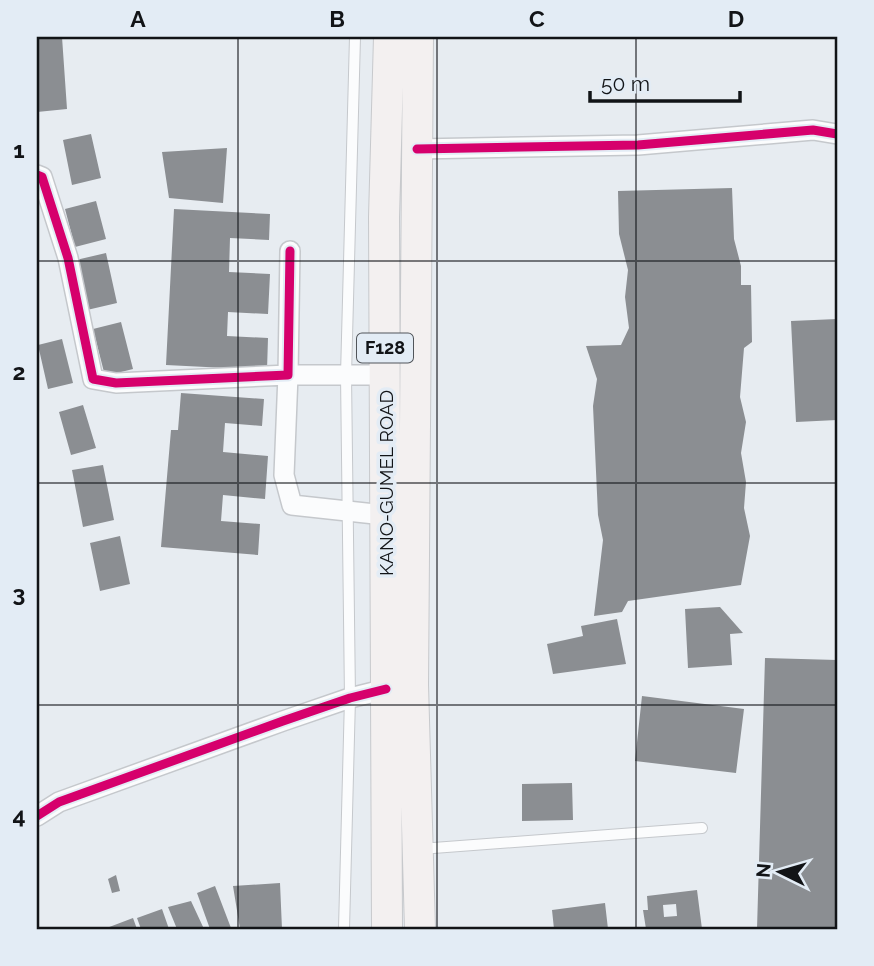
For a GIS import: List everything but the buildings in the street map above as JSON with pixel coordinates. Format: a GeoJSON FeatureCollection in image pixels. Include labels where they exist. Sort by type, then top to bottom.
{"type":"FeatureCollection","features":[{"type":"Feature","properties":{"kind":"main road","name":"KANO-GUMEL ROAD"},"geometry":{"type":"LineString","coordinates":[[387,929],[384,515],[400,456],[385,375],[384,218],[389,37]]}},
{"type":"Feature","properties":{"kind":"main road","name":"KANO-GUMEL ROAD"},"geometry":{"type":"LineString","coordinates":[[418,37],[417,149],[400,456],[413,685],[420,929]]}},
{"type":"Feature","properties":{"kind":"street"},"geometry":{"type":"LineString","coordinates":[[417,149],[638,145],[813,130],[837,134]]}},
{"type":"Feature","properties":{"kind":"street"},"geometry":{"type":"LineString","coordinates":[[37,175],[43,177],[68,258],[93,379],[116,383],[288,375],[385,375]]}},
{"type":"Feature","properties":{"kind":"street"},"geometry":{"type":"LineString","coordinates":[[290,251],[284,475],[292,505],[384,515]]}},
{"type":"Feature","properties":{"kind":"street"},"geometry":{"type":"LineString","coordinates":[[37,816],[59,802],[350,698],[386,689]]}},
{"type":"Feature","properties":{"kind":"street"},"geometry":{"type":"LineString","coordinates":[[37,794],[59,802]]}},
{"type":"Feature","properties":{"kind":"lane"},"geometry":{"type":"LineString","coordinates":[[344,929],[350,698],[346,375],[355,37]]}},
{"type":"Feature","properties":{"kind":"lane"},"geometry":{"type":"LineString","coordinates":[[419,849],[702,828]]}},
{"type":"Feature","properties":{"kind":"cycle path"},"geometry":{"type":"LineString","coordinates":[[417,149],[638,145],[813,130],[837,134]]}},
{"type":"Feature","properties":{"kind":"cycle path"},"geometry":{"type":"LineString","coordinates":[[37,175],[42,177],[68,258],[93,379],[116,383],[288,375],[290,251]]}},
{"type":"Feature","properties":{"kind":"cycle path"},"geometry":{"type":"LineString","coordinates":[[37,816],[59,802],[283,721],[386,689]]}}]}
